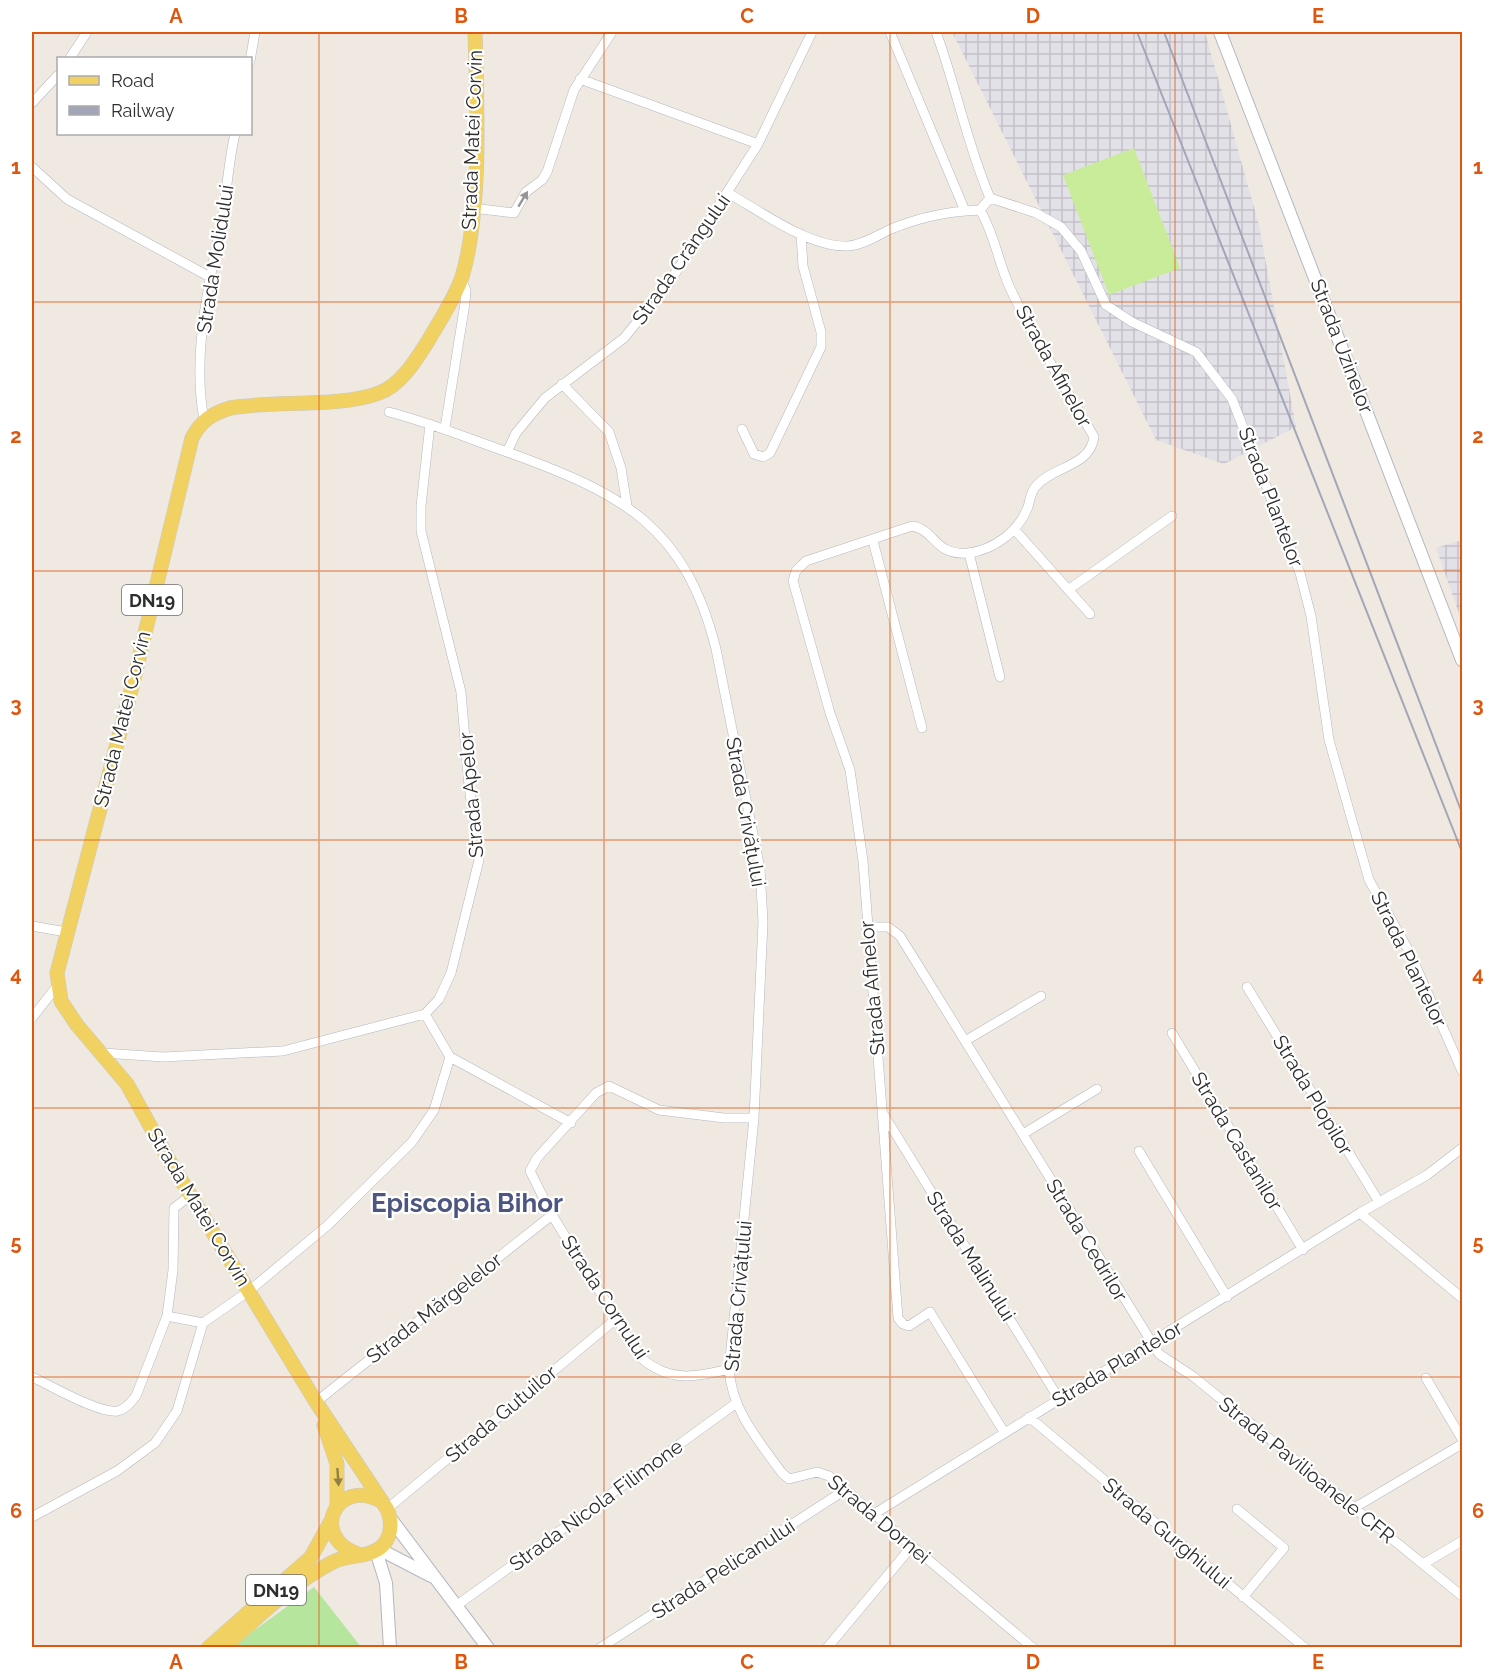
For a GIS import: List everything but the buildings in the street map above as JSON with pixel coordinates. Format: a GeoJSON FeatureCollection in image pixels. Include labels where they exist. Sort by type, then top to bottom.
{"type":"FeatureCollection","features":[{"type":"Feature","properties":{"kind":"main road","name":"Strada Matei Corvin"},"geometry":{"type":"LineString","coordinates":[[386,1510],[317,1405],[127,1084],[103,1053],[76,1025],[61,1001],[57,986],[57,973],[134,679],[188,450],[204,420],[213,413],[248,405],[354,400],[380,393],[406,373],[419,355],[461,279],[472,208],[476,82],[475,32]]}},
{"type":"Feature","properties":{"kind":"main road","name":"Strada Matei Corvin"},"geometry":{"type":"LineString","coordinates":[[317,1405],[337,1464],[337,1506]]}},
{"type":"Feature","properties":{"kind":"main road"},"geometry":{"type":"LineString","coordinates":[[337,1506],[343,1500],[358,1495],[386,1510],[389,1535],[378,1550]]}},
{"type":"Feature","properties":{"kind":"main road","name":"DN19"},"geometry":{"type":"LineString","coordinates":[[208,1647],[311,1557],[337,1506]]}},
{"type":"Feature","properties":{"kind":"main road"},"geometry":{"type":"LineString","coordinates":[[331,1521],[331,1528],[339,1543],[358,1554]]}},
{"type":"Feature","properties":{"kind":"main road","name":"DN19"},"geometry":{"type":"LineString","coordinates":[[223,1647],[306,1579],[332,1562],[378,1550]]}},
{"type":"Feature","properties":{"kind":"street"},"geometry":{"type":"LineString","coordinates":[[71,57],[87,32]]}},
{"type":"Feature","properties":{"kind":"street"},"geometry":{"type":"LineString","coordinates":[[251,57],[255,32]]}},
{"type":"Feature","properties":{"kind":"street"},"geometry":{"type":"LineString","coordinates":[[472,208],[514,213],[526,192],[543,180],[569,101],[580,79],[612,32]]}},
{"type":"Feature","properties":{"kind":"street","name":"Strada Crângului"},"geometry":{"type":"LineString","coordinates":[[507,452],[516,433],[531,413],[562,384],[612,348],[637,324],[669,283],[758,144],[812,32]]}},
{"type":"Feature","properties":{"kind":"street"},"geometry":{"type":"LineString","coordinates":[[890,32],[965,211]]}},
{"type":"Feature","properties":{"kind":"street"},"geometry":{"type":"LineString","coordinates":[[728,193],[801,234],[841,246],[851,246],[906,224],[965,211],[980,210],[990,198],[971,149],[952,75],[936,32]]}},
{"type":"Feature","properties":{"kind":"street","name":"Strada Uzinelor"},"geometry":{"type":"LineString","coordinates":[[1220,32],[1462,660]]}},
{"type":"Feature","properties":{"kind":"street"},"geometry":{"type":"LineString","coordinates":[[32,103],[57,76]]}},
{"type":"Feature","properties":{"kind":"street"},"geometry":{"type":"LineString","coordinates":[[580,79],[758,144]]}},
{"type":"Feature","properties":{"kind":"street","name":"Strada Molidului"},"geometry":{"type":"LineString","coordinates":[[204,420],[200,397],[201,344],[208,276],[221,224],[235,135]]}},
{"type":"Feature","properties":{"kind":"street"},"geometry":{"type":"LineString","coordinates":[[32,167],[67,199],[208,276]]}},
{"type":"Feature","properties":{"kind":"street","name":"Strada Plantelor"},"geometry":{"type":"LineString","coordinates":[[990,198],[1036,213],[1061,227],[1081,251],[1106,305],[1132,322],[1196,352],[1232,399],[1300,573],[1311,616],[1329,740],[1369,880],[1410,953],[1462,1071]]}},
{"type":"Feature","properties":{"kind":"street","name":"Strada Afinelor"},"geometry":{"type":"LineString","coordinates":[[980,210],[992,229],[998,259],[1010,288],[1094,437],[1087,454],[1035,487],[1023,517],[1014,529],[996,544],[969,552],[945,550],[938,546],[927,533],[912,526],[873,541],[806,561],[796,571],[793,581],[855,794],[863,861],[866,927],[898,1318],[903,1324],[909,1326],[930,1312],[1005,1432]]}},
{"type":"Feature","properties":{"kind":"street"},"geometry":{"type":"LineString","coordinates":[[742,429],[754,454],[763,457],[770,453],[822,347],[821,332],[803,266],[801,234]]}},
{"type":"Feature","properties":{"kind":"street"},"geometry":{"type":"LineString","coordinates":[[445,428],[465,303],[466,290],[461,279]]}},
{"type":"Feature","properties":{"kind":"street"},"geometry":{"type":"LineString","coordinates":[[562,384],[609,432],[621,468],[627,506]]}},
{"type":"Feature","properties":{"kind":"street","name":"Strada Crivățului"},"geometry":{"type":"LineString","coordinates":[[389,412],[445,428],[563,472],[612,495],[660,534],[677,554],[698,593],[716,650],[759,869],[762,966],[754,1118],[729,1369],[730,1390],[735,1404]]}},
{"type":"Feature","properties":{"kind":"street","name":"Strada Apelor"},"geometry":{"type":"LineString","coordinates":[[425,1014],[439,999],[451,973],[478,860],[461,692],[421,531],[421,506],[430,424]]}},
{"type":"Feature","properties":{"kind":"street"},"geometry":{"type":"LineString","coordinates":[[1068,590],[1172,516]]}},
{"type":"Feature","properties":{"kind":"street"},"geometry":{"type":"LineString","coordinates":[[1014,529],[1090,615]]}},
{"type":"Feature","properties":{"kind":"street"},"geometry":{"type":"LineString","coordinates":[[873,541],[922,728]]}},
{"type":"Feature","properties":{"kind":"street"},"geometry":{"type":"LineString","coordinates":[[969,552],[1000,677]]}},
{"type":"Feature","properties":{"kind":"street"},"geometry":{"type":"LineString","coordinates":[[32,926],[66,932]]}},
{"type":"Feature","properties":{"kind":"street","name":"Strada Cedrilor"},"geometry":{"type":"LineString","coordinates":[[866,927],[888,927],[900,936],[1151,1345]]}},
{"type":"Feature","properties":{"kind":"street"},"geometry":{"type":"LineString","coordinates":[[32,1018],[57,986]]}},
{"type":"Feature","properties":{"kind":"street","name":"Strada Plopilor"},"geometry":{"type":"LineString","coordinates":[[1247,987],[1379,1202]]}},
{"type":"Feature","properties":{"kind":"street"},"geometry":{"type":"LineString","coordinates":[[965,1041],[1041,996]]}},
{"type":"Feature","properties":{"kind":"street"},"geometry":{"type":"LineString","coordinates":[[103,1053],[164,1057],[283,1051],[425,1014],[450,1057],[571,1123]]}},
{"type":"Feature","properties":{"kind":"street","name":"Strada Castanilor"},"geometry":{"type":"LineString","coordinates":[[1172,1033],[1303,1250]]}},
{"type":"Feature","properties":{"kind":"street"},"geometry":{"type":"LineString","coordinates":[[32,1517],[117,1471],[155,1443],[177,1411],[203,1323],[249,1291],[328,1225],[412,1142],[434,1110],[450,1057]]}},
{"type":"Feature","properties":{"kind":"street","name":"Strada Cornului"},"geometry":{"type":"LineString","coordinates":[[729,1369],[671,1376],[641,1358],[552,1215],[530,1171],[537,1158],[596,1093],[609,1086],[659,1110],[724,1118],[754,1118]]}},
{"type":"Feature","properties":{"kind":"street"},"geometry":{"type":"LineString","coordinates":[[1023,1134],[1097,1089]]}},
{"type":"Feature","properties":{"kind":"street","name":"Strada Malinului"},"geometry":{"type":"LineString","coordinates":[[883,1113],[1059,1399]]}},
{"type":"Feature","properties":{"kind":"street","name":"Strada Plantelor"},"geometry":{"type":"LineString","coordinates":[[874,1514],[1029,1417],[1151,1345],[1360,1213],[1428,1175],[1462,1148]]}},
{"type":"Feature","properties":{"kind":"street"},"geometry":{"type":"LineString","coordinates":[[1139,1151],[1227,1297]]}},
{"type":"Feature","properties":{"kind":"street"},"geometry":{"type":"LineString","coordinates":[[32,1377],[104,1410],[118,1411],[127,1406],[136,1396],[167,1316],[173,1270],[174,1208],[191,1195]]}},
{"type":"Feature","properties":{"kind":"street"},"geometry":{"type":"LineString","coordinates":[[1360,1213],[1462,1298]]}},
{"type":"Feature","properties":{"kind":"street","name":"Strada Mărgelelor"},"geometry":{"type":"LineString","coordinates":[[317,1405],[552,1215]]}},
{"type":"Feature","properties":{"kind":"street"},"geometry":{"type":"LineString","coordinates":[[167,1316],[203,1323]]}},
{"type":"Feature","properties":{"kind":"street","name":"Strada Gutuilor"},"geometry":{"type":"LineString","coordinates":[[386,1510],[616,1319]]}},
{"type":"Feature","properties":{"kind":"street","name":"Strada Pavilioanele CFR"},"geometry":{"type":"LineString","coordinates":[[1151,1345],[1159,1354],[1194,1377],[1462,1596]]}},
{"type":"Feature","properties":{"kind":"street"},"geometry":{"type":"LineString","coordinates":[[1426,1378],[1462,1438]]}},
{"type":"Feature","properties":{"kind":"street","name":"Strada Dornei"},"geometry":{"type":"LineString","coordinates":[[735,1404],[763,1447],[789,1479],[823,1473],[1033,1647]]}},
{"type":"Feature","properties":{"kind":"street","name":"Strada Nicola Filimone"},"geometry":{"type":"LineString","coordinates":[[456,1606],[735,1404]]}},
{"type":"Feature","properties":{"kind":"street","name":"Strada Gurghiului"},"geometry":{"type":"LineString","coordinates":[[1029,1417],[1305,1647]]}},
{"type":"Feature","properties":{"kind":"street"},"geometry":{"type":"LineString","coordinates":[[1354,1508],[1462,1444]]}},
{"type":"Feature","properties":{"kind":"street","name":"Strada Pelicanului"},"geometry":{"type":"LineString","coordinates":[[600,1647],[846,1490]]}},
{"type":"Feature","properties":{"kind":"street"},"geometry":{"type":"LineString","coordinates":[[1237,1509],[1284,1548],[1243,1597]]}},
{"type":"Feature","properties":{"kind":"street","name":"Strada Matei Corvin"},"geometry":{"type":"LineString","coordinates":[[386,1510],[488,1647]]}},
{"type":"Feature","properties":{"kind":"street"},"geometry":{"type":"LineString","coordinates":[[1423,1564],[1462,1541]]}},
{"type":"Feature","properties":{"kind":"street"},"geometry":{"type":"LineString","coordinates":[[827,1647],[912,1546]]}},
{"type":"Feature","properties":{"kind":"street"},"geometry":{"type":"LineString","coordinates":[[378,1550],[386,1584],[390,1647]]}},
{"type":"Feature","properties":{"kind":"street","name":"Strada Matei Corvin"},"geometry":{"type":"LineString","coordinates":[[378,1550],[437,1579]]}},
{"type":"Feature","properties":{"kind":"shaded area"},"geometry":{"type":"Polygon","coordinates":[[[952,32],[1205,32],[1259,225],[1296,427],[1224,464],[1156,440],[952,32]]]}},
{"type":"Feature","properties":{"kind":"shaded area"},"geometry":{"type":"Polygon","coordinates":[[[1462,540],[1462,622],[1436,548],[1462,540]]]}},
{"type":"Feature","properties":{"kind":"green space"},"geometry":{"type":"Polygon","coordinates":[[[1134,148],[1180,268],[1109,295],[1063,175],[1134,148]]]}},
{"type":"Feature","properties":{"kind":"green space"},"geometry":{"type":"Polygon","coordinates":[[[314,1587],[361,1647],[230,1648],[314,1587]]]}},
{"type":"Feature","properties":{"kind":"railway"},"geometry":{"type":"LineString","coordinates":[[1137,32],[1462,852]]}},
{"type":"Feature","properties":{"kind":"railway"},"geometry":{"type":"LineString","coordinates":[[1164,32],[1462,813]]}},
{"type":"Feature","properties":{"kind":"district","name":"Episcopia Bihor"},"geometry":{"type":"Point","coordinates":[467,1203]}}]}
